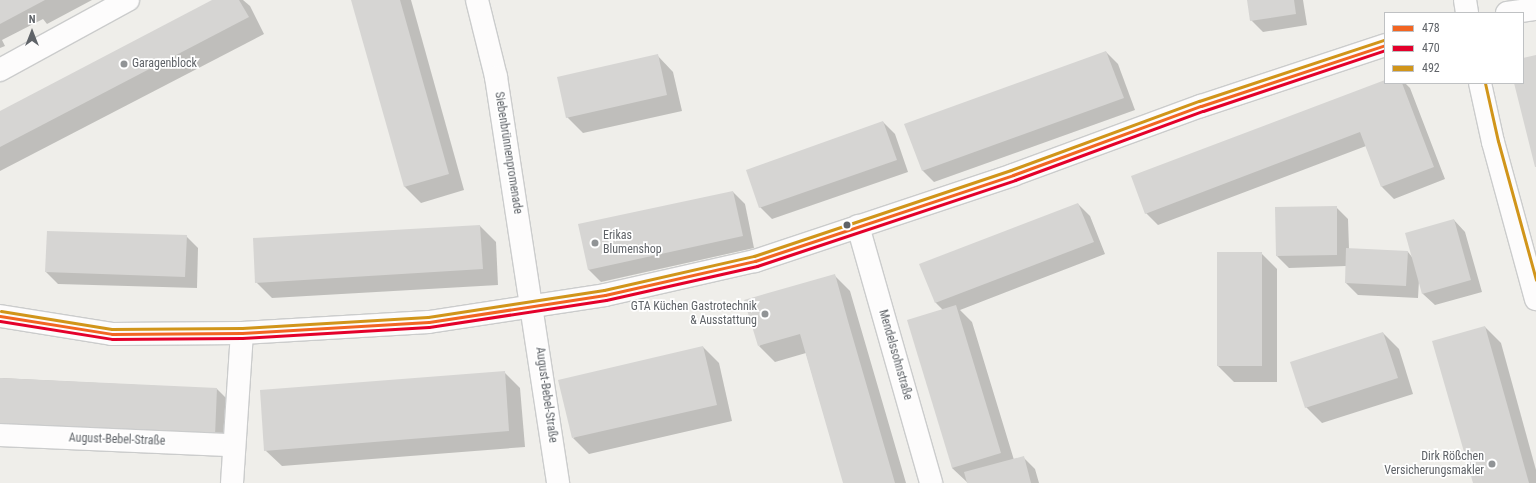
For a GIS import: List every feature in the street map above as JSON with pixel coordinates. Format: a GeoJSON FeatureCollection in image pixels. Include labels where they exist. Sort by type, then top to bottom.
{"type":"FeatureCollection","features":[{"type":"Feature","properties":{"kind":"street"},"geometry":{"type":"LineString","coordinates":[[0,70],[128,0]]}},
{"type":"Feature","properties":{"kind":"street","name":"Siebenbrünnenpromenade"},"geometry":{"type":"LineString","coordinates":[[477,0],[496,77],[532,307]]}},
{"type":"Feature","properties":{"kind":"street"},"geometry":{"type":"LineString","coordinates":[[1465,0],[1467,12]]}},
{"type":"Feature","properties":{"kind":"street"},"geometry":{"type":"LineString","coordinates":[[1514,12],[1536,9]]}},
{"type":"Feature","properties":{"kind":"street"},"geometry":{"type":"LineString","coordinates":[[0,316],[112,334],[242,333],[429,322],[532,307],[605,294],[755,261],[1013,175],[1201,106],[1384,45]]}},
{"type":"Feature","properties":{"kind":"street"},"geometry":{"type":"LineString","coordinates":[[1480,84],[1493,142],[1536,299]]}},
{"type":"Feature","properties":{"kind":"street","name":"Mendelssohnstraße"},"geometry":{"type":"LineString","coordinates":[[858,226],[931,483]]}},
{"type":"Feature","properties":{"kind":"street","name":"August-Bebel-Straße"},"geometry":{"type":"LineString","coordinates":[[532,307],[558,483]]}},
{"type":"Feature","properties":{"kind":"street"},"geometry":{"type":"LineString","coordinates":[[232,483],[233,445],[242,333]]}},
{"type":"Feature","properties":{"kind":"street","name":"August-Bebel-Straße"},"geometry":{"type":"LineString","coordinates":[[0,435],[233,445]]}},
{"type":"Feature","properties":{"kind":"building"},"geometry":{"type":"Polygon","coordinates":[[[0,0],[45,0],[0,24],[0,0]]]}},
{"type":"Feature","properties":{"kind":"building","name":"Garagenblock"},"geometry":{"type":"Polygon","coordinates":[[[212,0],[239,0],[249,17],[0,147],[0,111],[212,0]]]}},
{"type":"Feature","properties":{"kind":"building"},"geometry":{"type":"Polygon","coordinates":[[[351,0],[400,0],[449,174],[404,187],[351,0]]]}},
{"type":"Feature","properties":{"kind":"building"},"geometry":{"type":"Polygon","coordinates":[[[1247,0],[1294,0],[1296,14],[1250,21],[1247,0]]]}},
{"type":"Feature","properties":{"kind":"building"},"geometry":{"type":"Polygon","coordinates":[[[1106,51],[1124,98],[922,171],[904,124],[1106,51]]]}},
{"type":"Feature","properties":{"kind":"building"},"geometry":{"type":"Polygon","coordinates":[[[658,54],[667,95],[566,118],[557,77],[658,54]]]}},
{"type":"Feature","properties":{"kind":"building"},"geometry":{"type":"Polygon","coordinates":[[[1536,55],[1536,167],[1514,84],[1524,84],[1524,58],[1536,55]]]}},
{"type":"Feature","properties":{"kind":"building"},"geometry":{"type":"Polygon","coordinates":[[[1384,80],[1384,84],[1402,84],[1434,167],[1381,187],[1360,132],[1145,214],[1131,176],[1384,80]]]}},
{"type":"Feature","properties":{"kind":"building"},"geometry":{"type":"Polygon","coordinates":[[[883,121],[897,160],[759,208],[746,170],[883,121]]]}},
{"type":"Feature","properties":{"kind":"building"},"geometry":{"type":"Polygon","coordinates":[[[733,191],[743,236],[588,270],[578,224],[733,191]]]}},
{"type":"Feature","properties":{"kind":"building"},"geometry":{"type":"Polygon","coordinates":[[[1078,203],[1094,242],[935,303],[919,264],[1078,203]]]}},
{"type":"Feature","properties":{"kind":"building"},"geometry":{"type":"Polygon","coordinates":[[[1337,206],[1337,255],[1276,256],[1275,207],[1337,206]]]}},
{"type":"Feature","properties":{"kind":"building"},"geometry":{"type":"Polygon","coordinates":[[[1454,219],[1471,280],[1422,294],[1405,233],[1454,219]]]}},
{"type":"Feature","properties":{"kind":"building"},"geometry":{"type":"Polygon","coordinates":[[[480,225],[483,269],[255,283],[253,238],[480,225]]]}},
{"type":"Feature","properties":{"kind":"building"},"geometry":{"type":"Polygon","coordinates":[[[47,231],[187,235],[185,277],[45,272],[47,231]]]}},
{"type":"Feature","properties":{"kind":"building"},"geometry":{"type":"Polygon","coordinates":[[[1346,248],[1408,251],[1406,286],[1345,283],[1346,248]]]}},
{"type":"Feature","properties":{"kind":"building"},"geometry":{"type":"Polygon","coordinates":[[[1217,252],[1262,252],[1262,366],[1217,366],[1217,252]]]}},
{"type":"Feature","properties":{"kind":"building"},"geometry":{"type":"Polygon","coordinates":[[[835,274],[895,483],[843,483],[800,334],[758,346],[744,300],[835,274]]]}},
{"type":"Feature","properties":{"kind":"building"},"geometry":{"type":"Polygon","coordinates":[[[956,305],[1001,453],[952,468],[907,320],[956,305]]]}},
{"type":"Feature","properties":{"kind":"building"},"geometry":{"type":"Polygon","coordinates":[[[1485,326],[1529,483],[1473,483],[1432,341],[1485,326]]]}},
{"type":"Feature","properties":{"kind":"building"},"geometry":{"type":"Polygon","coordinates":[[[1383,332],[1398,378],[1305,408],[1290,362],[1383,332]]]}},
{"type":"Feature","properties":{"kind":"building"},"geometry":{"type":"Polygon","coordinates":[[[703,346],[717,405],[572,438],[558,380],[703,346]]]}},
{"type":"Feature","properties":{"kind":"building"},"geometry":{"type":"Polygon","coordinates":[[[505,371],[509,431],[264,451],[260,390],[505,371]]]}},
{"type":"Feature","properties":{"kind":"building"},"geometry":{"type":"Polygon","coordinates":[[[0,378],[217,388],[215,436],[0,426],[0,378]]]}},
{"type":"Feature","properties":{"kind":"building"},"geometry":{"type":"Polygon","coordinates":[[[1024,456],[1031,483],[967,483],[964,472],[1024,456]]]}},
{"type":"Feature","properties":{"kind":"transit line","name":"492"},"geometry":{"type":"LineString","coordinates":[[1,311],[112,329],[242,328],[428,317],[604,290],[754,256],[1011,170],[1199,101],[1383,40]]}},
{"type":"Feature","properties":{"kind":"transit line","name":"478"},"geometry":{"type":"LineString","coordinates":[[0,316],[112,334],[242,333],[429,322],[605,295],[755,261],[1013,175],[1201,106],[1384,45]]}},
{"type":"Feature","properties":{"kind":"transit line","name":"470"},"geometry":{"type":"LineString","coordinates":[[0,321],[112,339],[242,338],[429,327],[606,300],[757,266],[1015,180],[1203,111],[1384,50]]}},
{"type":"Feature","properties":{"kind":"transit line","name":"492"},"geometry":{"type":"LineString","coordinates":[[1485,84],[1498,141],[1536,280]]}},
{"type":"Feature","properties":{"kind":"place","name":"Garagenblock"},"geometry":{"type":"Point","coordinates":[124,64]}},
{"type":"Feature","properties":{"kind":"place","name":"Erikas Blumenshop"},"geometry":{"type":"Point","coordinates":[595,243]}},
{"type":"Feature","properties":{"kind":"place","name":"GTA Küchen Gastrotechnik & Ausstattung"},"geometry":{"type":"Point","coordinates":[765,314]}},
{"type":"Feature","properties":{"kind":"place","name":"Dirk Rößchen Versicherungsmakler"},"geometry":{"type":"Point","coordinates":[1492,464]}}]}
